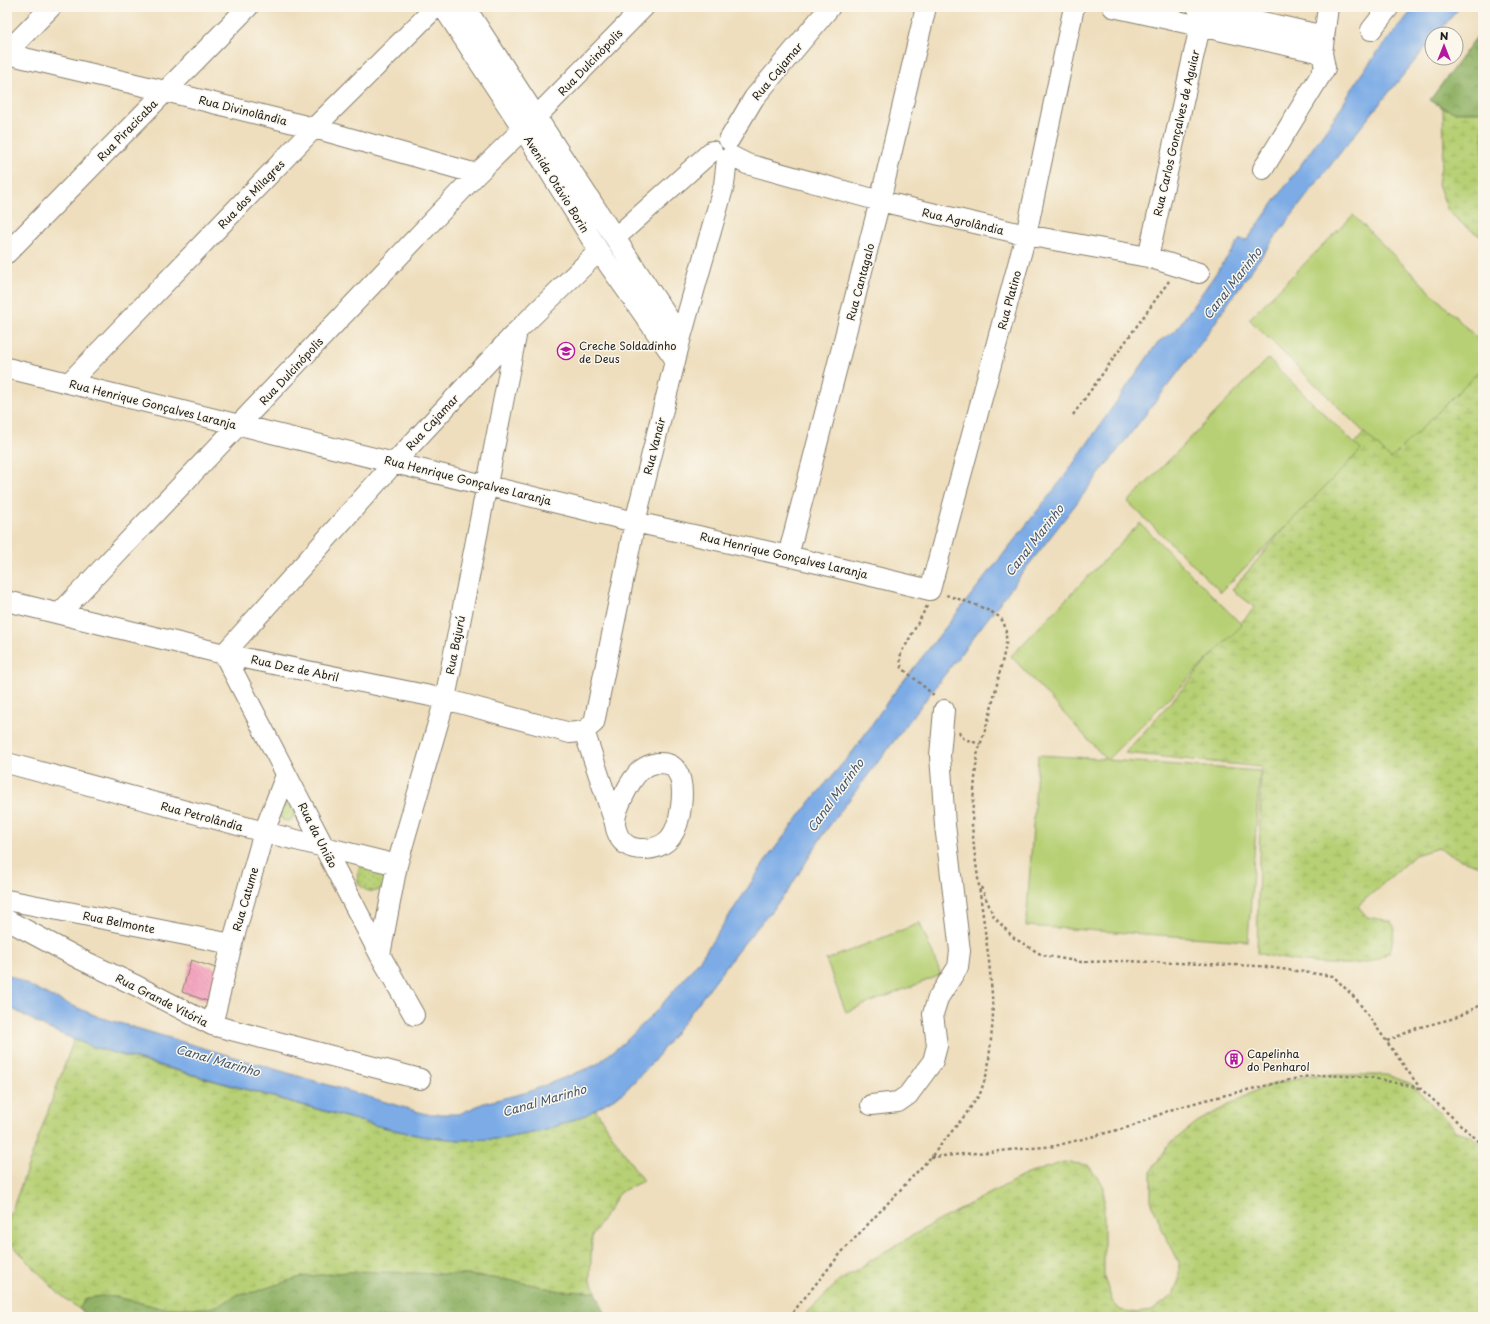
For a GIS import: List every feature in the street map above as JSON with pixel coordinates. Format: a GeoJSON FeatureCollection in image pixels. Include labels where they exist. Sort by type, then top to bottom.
{"type":"FeatureCollection","features":[{"type":"Feature","properties":{"kind":"street"},"geometry":{"type":"LineString","coordinates":[[7,53],[51,7]]}},
{"type":"Feature","properties":{"kind":"street","name":"Rua Piracicaba"},"geometry":{"type":"LineString","coordinates":[[7,253],[248,7]]}},
{"type":"Feature","properties":{"kind":"street","name":"Rua dos Milagres"},"geometry":{"type":"LineString","coordinates":[[69,383],[314,128],[436,7]]}},
{"type":"Feature","properties":{"kind":"street","name":"Avenida Otávio Borin"},"geometry":{"type":"LineString","coordinates":[[443,7],[615,238],[681,337]]}},
{"type":"Feature","properties":{"kind":"street","name":"Avenida Otávio Borin"},"geometry":{"type":"LineString","coordinates":[[465,7],[599,251],[675,359]]}},
{"type":"Feature","properties":{"kind":"street","name":"Rua Dulcinópolis"},"geometry":{"type":"LineString","coordinates":[[60,613],[477,174],[530,123],[644,7]]}},
{"type":"Feature","properties":{"kind":"street","name":"Rua Cajamar"},"geometry":{"type":"LineString","coordinates":[[615,238],[725,152],[742,115],[754,98],[830,7]]}},
{"type":"Feature","properties":{"kind":"street","name":"Rua Cantagalo"},"geometry":{"type":"LineString","coordinates":[[788,556],[880,202],[926,7]]}},
{"type":"Feature","properties":{"kind":"street","name":"Rua Platino"},"geometry":{"type":"LineString","coordinates":[[930,590],[1026,235],[1074,7]]}},
{"type":"Feature","properties":{"kind":"street"},"geometry":{"type":"LineString","coordinates":[[1113,7],[1200,14],[1323,45]]}},
{"type":"Feature","properties":{"kind":"street"},"geometry":{"type":"LineString","coordinates":[[1264,169],[1325,68],[1323,45],[1328,7]]}},
{"type":"Feature","properties":{"kind":"street"},"geometry":{"type":"LineString","coordinates":[[1371,30],[1389,7]]}},
{"type":"Feature","properties":{"kind":"street","name":"Rua Carlos Gonçalves de Aguiar"},"geometry":{"type":"LineString","coordinates":[[1148,257],[1200,14]]}},
{"type":"Feature","properties":{"kind":"street","name":"Rua Divinolândia"},"geometry":{"type":"LineString","coordinates":[[7,53],[314,128],[477,174]]}},
{"type":"Feature","properties":{"kind":"street","name":"Rua Agrolândia"},"geometry":{"type":"LineString","coordinates":[[725,152],[747,164],[880,202],[1026,235],[1148,257],[1199,273]]}},
{"type":"Feature","properties":{"kind":"street","name":"Rua Vanair"},"geometry":{"type":"LineString","coordinates":[[584,732],[594,723],[635,522],[675,359],[724,184],[725,152]]}},
{"type":"Feature","properties":{"kind":"street","name":"Rua Cajamar"},"geometry":{"type":"LineString","coordinates":[[224,654],[395,462],[517,331],[599,251]]}},
{"type":"Feature","properties":{"kind":"street","name":"Rua Bajurú"},"geometry":{"type":"LineString","coordinates":[[380,955],[397,865],[445,699],[517,331]]}},
{"type":"Feature","properties":{"kind":"street","name":"Rua Henrique Gonçalves Laranja"},"geometry":{"type":"LineString","coordinates":[[7,368],[635,522],[788,556],[930,590]]}},
{"type":"Feature","properties":{"kind":"street","name":"Rua Dez de Abril"},"geometry":{"type":"LineString","coordinates":[[7,601],[224,654],[445,699],[570,733],[584,732]]}},
{"type":"Feature","properties":{"kind":"street","name":"Rua da União"},"geometry":{"type":"LineString","coordinates":[[224,654],[380,955],[414,1015]]}},
{"type":"Feature","properties":{"kind":"street"},"geometry":{"type":"LineString","coordinates":[[871,1105],[898,1102],[908,1096],[933,1061],[937,1046],[933,1014],[938,998],[958,967],[960,951],[945,825],[940,756],[944,710]]}},
{"type":"Feature","properties":{"kind":"street"},"geometry":{"type":"LineString","coordinates":[[584,732],[615,823]]}},
{"type":"Feature","properties":{"kind":"street","name":"Rua Petrolândia"},"geometry":{"type":"LineString","coordinates":[[7,763],[325,848],[397,865]]}},
{"type":"Feature","properties":{"kind":"street","name":"Rua Catume"},"geometry":{"type":"LineString","coordinates":[[212,1025],[232,944],[264,832],[286,774]]}},
{"type":"Feature","properties":{"kind":"street","name":"Rua Belmonte"},"geometry":{"type":"LineString","coordinates":[[7,900],[232,944]]}},
{"type":"Feature","properties":{"kind":"street","name":"Rua Grande Vitória"},"geometry":{"type":"LineString","coordinates":[[7,920],[80,959],[137,986],[212,1025],[420,1079]]}},
{"type":"Feature","properties":{"kind":"path"},"geometry":{"type":"LineString","coordinates":[[1073,416],[1179,267]]}},
{"type":"Feature","properties":{"kind":"path"},"geometry":{"type":"LineString","coordinates":[[930,590],[927,606],[900,656],[902,668],[932,694]]}},
{"type":"Feature","properties":{"kind":"path"},"geometry":{"type":"LineString","coordinates":[[961,600],[997,614]]}},
{"type":"Feature","properties":{"kind":"path"},"geometry":{"type":"LineString","coordinates":[[979,883],[994,918],[1014,938],[1042,955],[1081,962],[1259,966],[1333,976],[1357,1000],[1420,1088],[1483,1145]]}},
{"type":"Feature","properties":{"kind":"path"},"geometry":{"type":"LineString","coordinates":[[1386,1041],[1417,1028],[1455,1018],[1483,1004]]}},
{"type":"Feature","properties":{"kind":"path"},"geometry":{"type":"LineString","coordinates":[[931,1157],[1055,1146],[1133,1126],[1170,1110],[1205,1100],[1321,1074],[1368,1077],[1420,1088]]}},
{"type":"Feature","properties":{"kind":"green space"},"geometry":{"type":"Polygon","coordinates":[[[1483,28],[1483,112],[1454,112],[1443,108],[1430,100],[1455,66],[1464,66],[1464,54],[1483,28]]]}},
{"type":"Feature","properties":{"kind":"green space"},"geometry":{"type":"Polygon","coordinates":[[[1443,108],[1454,112],[1483,112],[1483,238],[1465,226],[1448,211],[1438,184],[1444,149],[1443,108]]]}},
{"type":"Feature","properties":{"kind":"green space"},"geometry":{"type":"Polygon","coordinates":[[[1353,215],[1483,344],[1483,367],[1391,459],[1249,319],[1353,215]]]}},
{"type":"Feature","properties":{"kind":"green space"},"geometry":{"type":"Polygon","coordinates":[[[1483,344],[1483,867],[1461,860],[1438,848],[1415,855],[1358,906],[1367,917],[1391,921],[1395,929],[1390,952],[1375,960],[1358,963],[1329,964],[1283,959],[1257,953],[1261,767],[1125,753],[1255,607],[1232,590],[1368,428],[1483,344]]]}},
{"type":"Feature","properties":{"kind":"green space"},"geometry":{"type":"Polygon","coordinates":[[[1268,359],[1361,450],[1221,592],[1128,502],[1268,359]]]}},
{"type":"Feature","properties":{"kind":"green space"},"geometry":{"type":"Polygon","coordinates":[[[1140,523],[1242,625],[1107,760],[1260,771],[1248,941],[1026,926],[1038,755],[1106,759],[1011,656],[1140,523]]]}},
{"type":"Feature","properties":{"kind":"green space"},"geometry":{"type":"Polygon","coordinates":[[[287,805],[294,810],[295,813],[290,820],[287,821],[280,816],[279,813],[284,806],[287,805]]]}},
{"type":"Feature","properties":{"kind":"green space"},"geometry":{"type":"Polygon","coordinates":[[[363,865],[386,872],[386,881],[383,887],[378,890],[368,891],[359,884],[358,872],[363,865]]]}},
{"type":"Feature","properties":{"kind":"green space"},"geometry":{"type":"Polygon","coordinates":[[[920,923],[941,975],[846,1012],[826,960],[920,923]]]}},
{"type":"Feature","properties":{"kind":"green space"},"geometry":{"type":"Polygon","coordinates":[[[74,1039],[90,1046],[134,1059],[378,1126],[420,1136],[459,1140],[499,1139],[544,1131],[586,1115],[595,1109],[643,1181],[620,1192],[592,1236],[590,1279],[596,1292],[562,1291],[516,1281],[469,1275],[356,1271],[300,1277],[254,1292],[237,1294],[224,1303],[209,1308],[161,1308],[118,1297],[102,1296],[86,1298],[79,1309],[57,1292],[7,1239],[7,1224],[74,1039]]]}},
{"type":"Feature","properties":{"kind":"green space"},"geometry":{"type":"Polygon","coordinates":[[[1310,1075],[1387,1075],[1412,1084],[1449,1123],[1454,1131],[1470,1135],[1483,1146],[1483,1317],[803,1317],[838,1282],[879,1255],[934,1223],[1025,1175],[1064,1162],[1088,1165],[1104,1187],[1104,1278],[1113,1302],[1120,1310],[1137,1313],[1152,1311],[1173,1295],[1179,1280],[1179,1262],[1162,1229],[1151,1200],[1151,1172],[1166,1147],[1197,1122],[1260,1088],[1310,1075]]]}},
{"type":"Feature","properties":{"kind":"green space"},"geometry":{"type":"Polygon","coordinates":[[[356,1271],[469,1275],[516,1281],[562,1291],[596,1292],[608,1317],[90,1317],[79,1309],[86,1298],[102,1296],[118,1297],[161,1308],[224,1303],[237,1294],[254,1292],[300,1277],[356,1271]]]}},
{"type":"Feature","properties":{"kind":"water","name":"Canal Marinho"},"geometry":{"type":"Polygon","coordinates":[[[1415,7],[1460,7],[1444,26],[1424,26],[1424,50],[1314,186],[1257,262],[1204,339],[1027,567],[824,833],[788,891],[740,948],[653,1062],[623,1093],[586,1115],[544,1131],[499,1139],[459,1140],[420,1136],[378,1126],[90,1046],[49,1029],[7,1006],[7,974],[52,997],[99,1017],[426,1114],[459,1114],[484,1103],[528,1092],[596,1065],[628,1039],[659,1008],[699,961],[769,856],[810,802],[854,750],[890,698],[1064,477],[1158,342],[1176,330],[1240,239],[1247,240],[1337,114],[1360,76],[1415,7]]]}},
{"type":"Feature","properties":{"kind":"building"},"geometry":{"type":"Polygon","coordinates":[[[191,960],[219,969],[210,1002],[182,992],[191,960]]]}},
{"type":"Feature","properties":{"kind":"building","name":"Capelinha do Penharol"},"geometry":{"type":"Polygon","coordinates":[[[1238,1053],[1238,1064],[1231,1064],[1231,1054],[1238,1053]]]}},
{"type":"Feature","properties":{"kind":"place","name":"Creche Soldadinho de Deus"},"geometry":{"type":"Point","coordinates":[566,351]}},
{"type":"Feature","properties":{"kind":"place","name":"Capelinha do Penharol"},"geometry":{"type":"Point","coordinates":[1234,1059]}}]}
